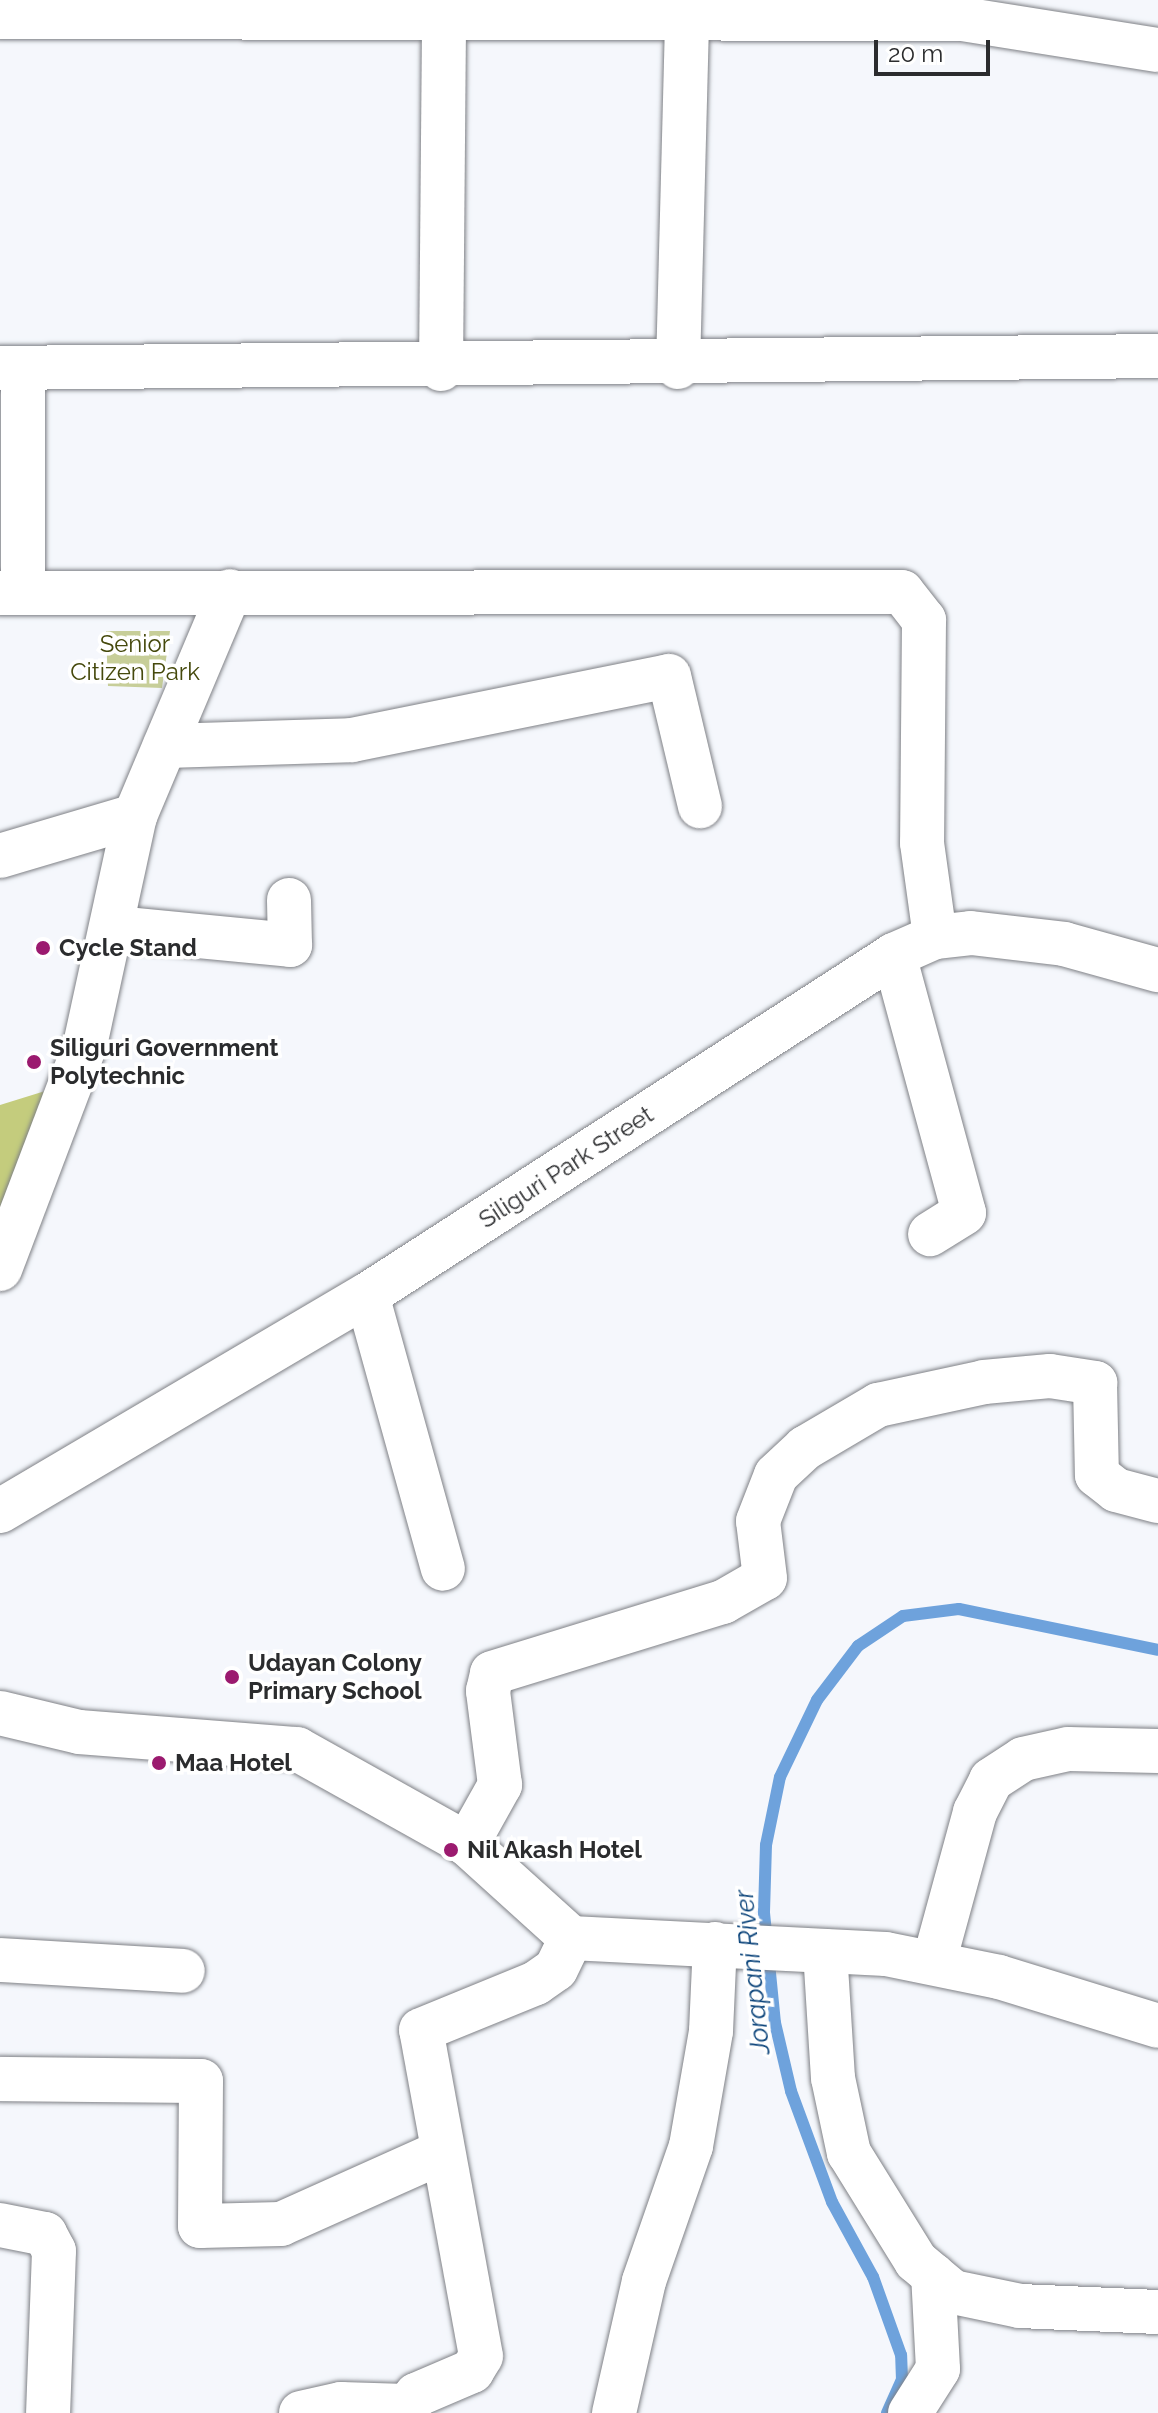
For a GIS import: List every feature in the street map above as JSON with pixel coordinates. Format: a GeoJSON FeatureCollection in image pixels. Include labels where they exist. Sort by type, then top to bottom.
{"type":"FeatureCollection","features":[{"type":"Feature","properties":{"kind":"street"},"geometry":{"type":"LineString","coordinates":[[18,11],[352,8],[444,18],[962,10],[1158,50]]}},
{"type":"Feature","properties":{"kind":"street"},"geometry":{"type":"LineString","coordinates":[[678,367],[687,14]]}},
{"type":"Feature","properties":{"kind":"street"},"geometry":{"type":"LineString","coordinates":[[441,369],[444,18]]}},
{"type":"Feature","properties":{"kind":"street"},"geometry":{"type":"LineString","coordinates":[[935,937],[922,843],[924,620],[902,592],[12,593],[12,368],[678,367],[1158,356]]}},
{"type":"Feature","properties":{"kind":"street"},"geometry":{"type":"LineString","coordinates":[[0,1269],[85,1045],[115,928],[135,816],[230,591]]}},
{"type":"Feature","properties":{"kind":"street"},"geometry":{"type":"LineString","coordinates":[[165,746],[352,740],[669,676],[700,806]]}},
{"type":"Feature","properties":{"kind":"street"},"geometry":{"type":"LineString","coordinates":[[0,856],[135,816]]}},
{"type":"Feature","properties":{"kind":"street"},"geometry":{"type":"LineString","coordinates":[[115,928],[290,945],[289,900]]}},
{"type":"Feature","properties":{"kind":"street","name":"Siliguri Park Street"},"geometry":{"type":"LineString","coordinates":[[0,1511],[367,1295],[894,955],[935,937],[1019,936],[1158,970]]}},
{"type":"Feature","properties":{"kind":"street"},"geometry":{"type":"LineString","coordinates":[[894,955],[964,1213],[930,1234]]}},
{"type":"Feature","properties":{"kind":"street"},"geometry":{"type":"LineString","coordinates":[[367,1295],[443,1569]]}},
{"type":"Feature","properties":{"kind":"street"},"geometry":{"type":"LineString","coordinates":[[467,1844],[500,1785],[488,1691],[492,1673],[723,1602],[765,1578],[758,1521],[776,1475],[805,1448],[878,1405],[984,1382],[1050,1376],[1095,1383],[1097,1475],[1116,1490],[1158,1501]]}},
{"type":"Feature","properties":{"kind":"street"},"geometry":{"type":"LineString","coordinates":[[0,1713],[79,1732],[297,1749],[467,1844],[571,1938],[820,1950],[934,1962],[1158,2026]]}},
{"type":"Feature","properties":{"kind":"street"},"geometry":{"type":"LineString","coordinates":[[934,1962],[975,1812],[991,1780],[1023,1759],[1068,1749],[1158,1751]]}},
{"type":"Feature","properties":{"kind":"street"},"geometry":{"type":"LineString","coordinates":[[301,2413],[341,2404],[405,2409],[472,2371],[481,2356],[440,2153],[421,2030],[536,1983],[556,1969],[571,1938]]}},
{"type":"Feature","properties":{"kind":"street"},"geometry":{"type":"LineString","coordinates":[[614,2413],[644,2281],[691,2146],[711,2031],[721,1944]]}},
{"type":"Feature","properties":{"kind":"street"},"geometry":{"type":"LineString","coordinates":[[820,1950],[833,2078],[849,2153],[888,2222],[933,2275],[953,2292],[1020,2306],[1158,2312]]}},
{"type":"Feature","properties":{"kind":"street"},"geometry":{"type":"LineString","coordinates":[[0,1960],[183,1971]]}},
{"type":"Feature","properties":{"kind":"street"},"geometry":{"type":"LineString","coordinates":[[0,2079],[201,2081],[200,2226],[281,2224],[440,2153]]}},
{"type":"Feature","properties":{"kind":"street"},"geometry":{"type":"LineString","coordinates":[[0,2225],[45,2234],[54,2251],[48,2413]]}},
{"type":"Feature","properties":{"kind":"street"},"geometry":{"type":"LineString","coordinates":[[910,2413],[938,2369],[933,2275]]}},
{"type":"Feature","properties":{"kind":"green space","name":"Senior Citizen Park"},"geometry":{"type":"Polygon","coordinates":[[[106,631],[170,631],[162,688],[108,686],[106,631]]]}},
{"type":"Feature","properties":{"kind":"green space"},"geometry":{"type":"Polygon","coordinates":[[[58,1087],[0,1231],[0,1105],[58,1087]]]}},
{"type":"Feature","properties":{"kind":"waterway","name":"Jorapani River"},"geometry":{"type":"LineString","coordinates":[[887,2413],[902,2380],[901,2355],[873,2277],[832,2202],[791,2091],[775,2023],[764,1912],[766,1845],[780,1777],[817,1700],[858,1646],[903,1616],[959,1609],[1158,1650]]}},
{"type":"Feature","properties":{"kind":"place","name":"Cycle Stand"},"geometry":{"type":"Point","coordinates":[43,948]}},
{"type":"Feature","properties":{"kind":"place","name":"Siliguri Government Polytechnic"},"geometry":{"type":"Point","coordinates":[34,1062]}},
{"type":"Feature","properties":{"kind":"place","name":"Udayan Colony Primary School"},"geometry":{"type":"Point","coordinates":[232,1677]}},
{"type":"Feature","properties":{"kind":"place","name":"Maa Hotel"},"geometry":{"type":"Point","coordinates":[159,1763]}},
{"type":"Feature","properties":{"kind":"place","name":"Nil Akash Hotel"},"geometry":{"type":"Point","coordinates":[451,1850]}}]}
